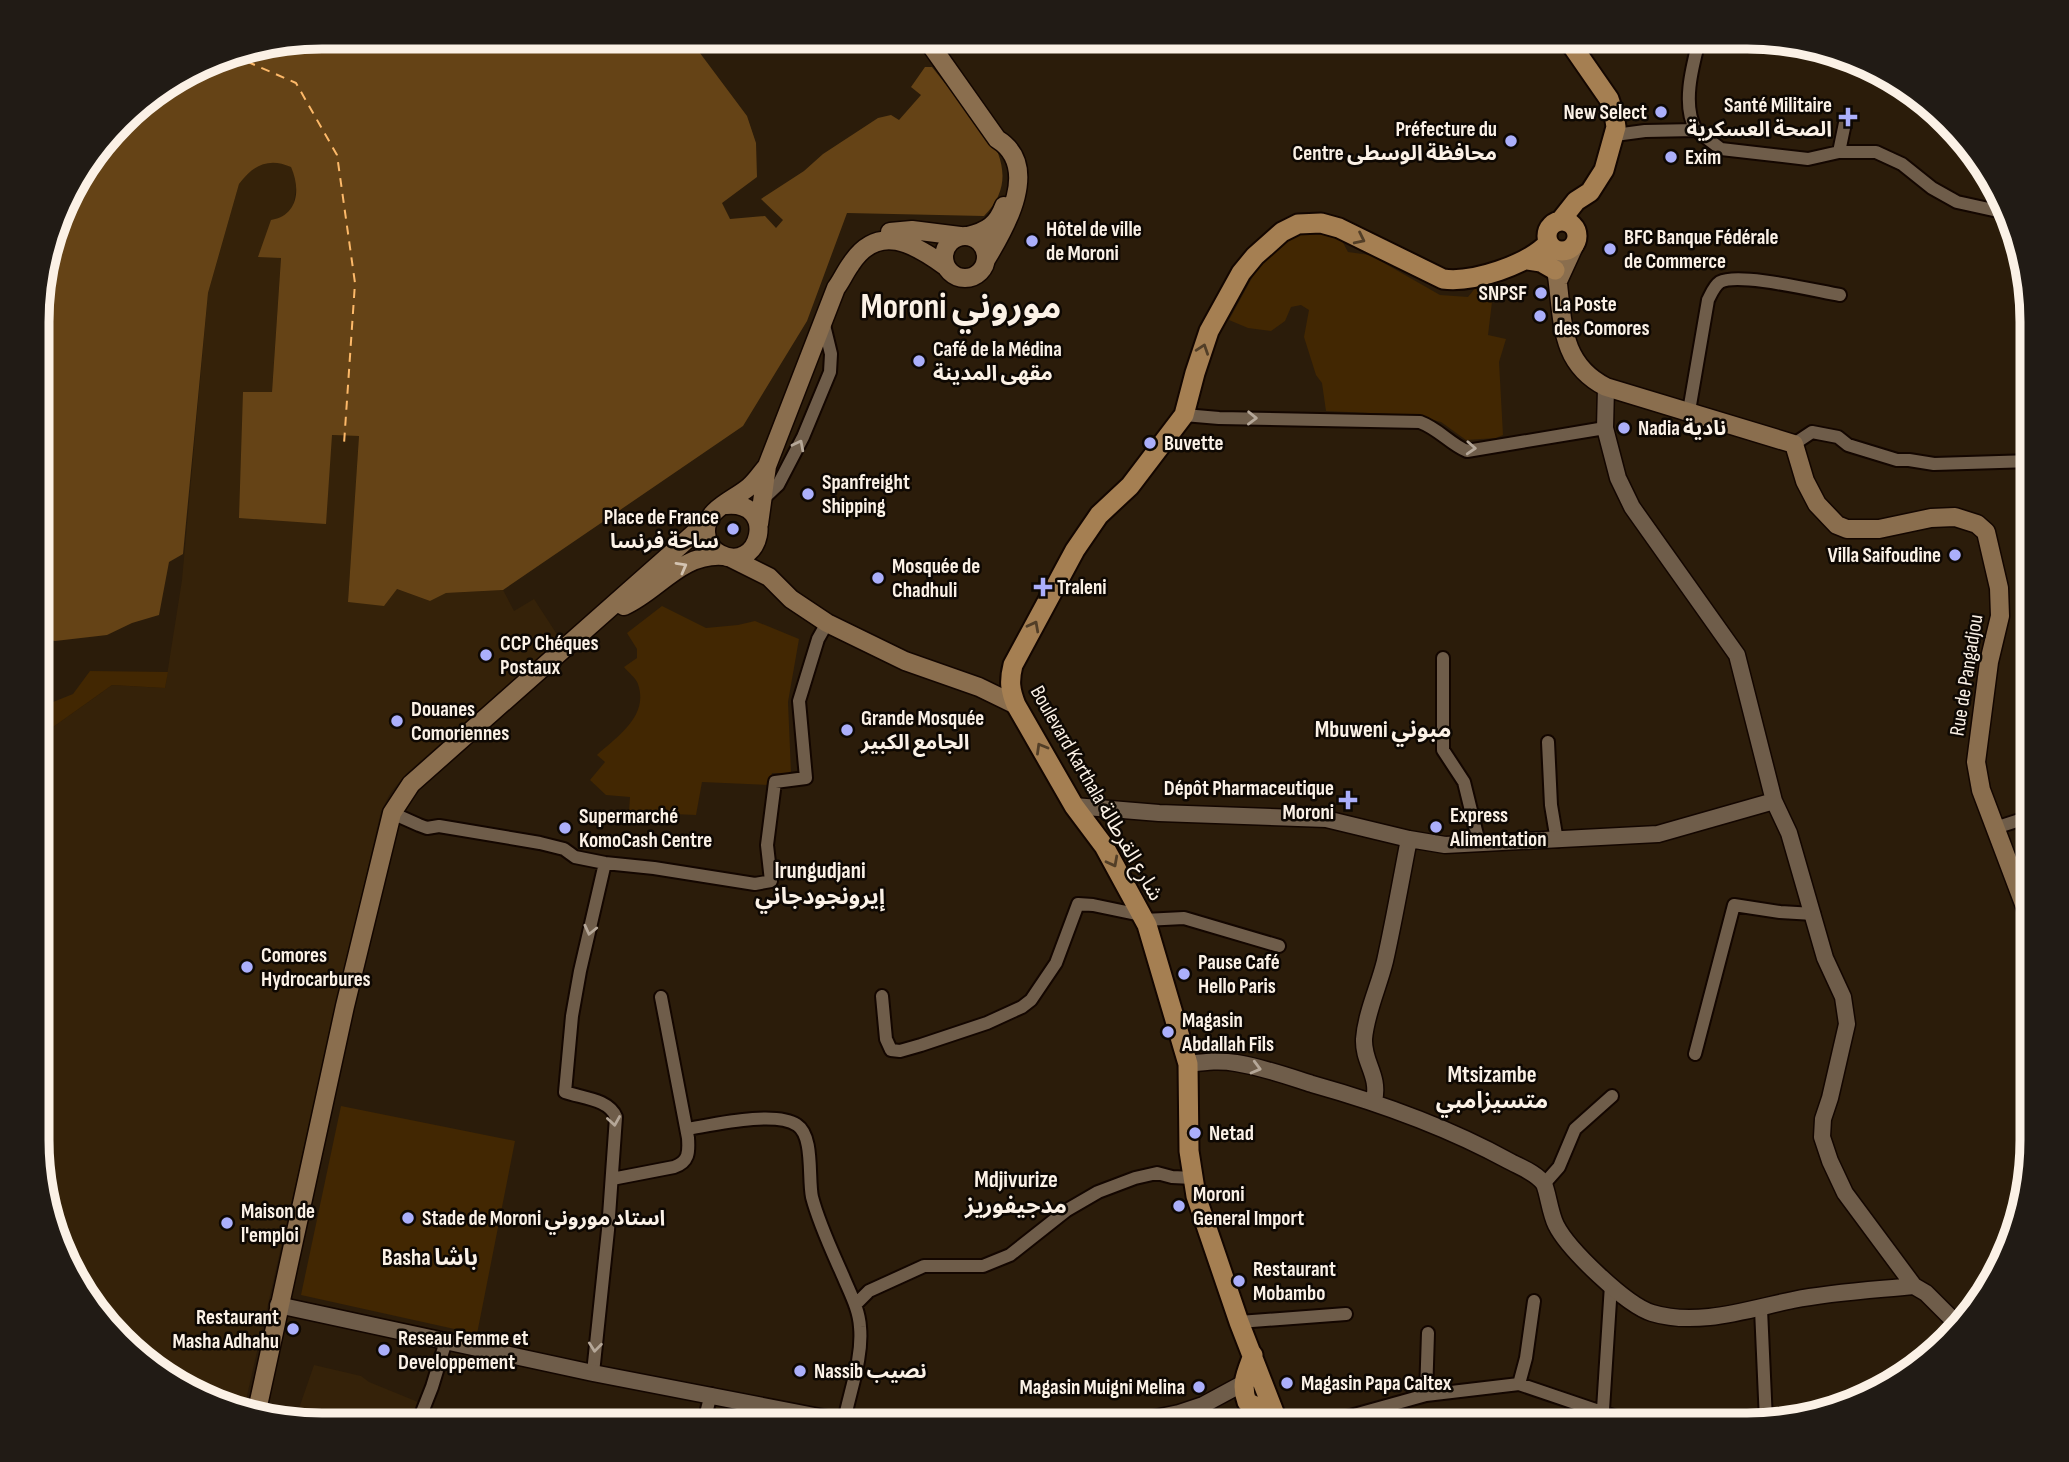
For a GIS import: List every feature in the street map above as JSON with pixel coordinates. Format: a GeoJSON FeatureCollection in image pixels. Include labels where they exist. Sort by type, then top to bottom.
{"type":"FeatureCollection","features":[{"type":"Feature","properties":{"kind":"main road"},"geometry":{"type":"LineString","coordinates":[[933,49],[997,139],[1010,177],[1003,210],[990,228],[949,243],[944,254],[945,266]]}},
{"type":"Feature","properties":{"kind":"main road"},"geometry":{"type":"LineString","coordinates":[[1557,276],[1570,231],[1589,205],[1590,192],[1604,170],[1615,135],[1615,114],[1609,99],[1574,49]]}},
{"type":"Feature","properties":{"kind":"main road"},"geometry":{"type":"LineString","coordinates":[[604,613],[628,604],[688,563],[708,556],[747,554],[758,533],[767,466],[836,288],[858,255],[867,247],[882,241],[904,241],[927,253],[955,276],[969,278],[981,271],[1012,214],[1017,191],[1013,156],[1006,145],[997,139]]}},
{"type":"Feature","properties":{"kind":"main road","name":"Boulevard Karthala شارع القرطالة"},"geometry":{"type":"LineString","coordinates":[[1250,1386],[1253,1355],[1203,1220],[1193,1178],[1189,1151],[1188,1065],[1143,918],[1104,846],[1074,806],[1016,705],[1010,689],[1010,676],[1013,665],[1074,550],[1099,515],[1130,486],[1184,415],[1209,331],[1227,295],[1255,256],[1283,232],[1298,224],[1321,223],[1339,228],[1443,279],[1457,281],[1528,260],[1549,245]]}},
{"type":"Feature","properties":{"kind":"main road"},"geometry":{"type":"LineString","coordinates":[[1570,231],[1553,223],[1547,230],[1566,341],[1581,370],[1606,387],[1794,444]]}},
{"type":"Feature","properties":{"kind":"main road"},"geometry":{"type":"LineString","coordinates":[[836,288],[836,274],[845,253],[879,233],[896,230],[974,238],[984,246],[987,258]]}},
{"type":"Feature","properties":{"kind":"main road"},"geometry":{"type":"LineString","coordinates":[[1549,245],[1558,251],[1566,251],[1570,231]]}},
{"type":"Feature","properties":{"kind":"main road"},"geometry":{"type":"LineString","coordinates":[[1528,260],[1541,262],[1557,276]]}},
{"type":"Feature","properties":{"kind":"main road","name":"Rue de Pangadjou"},"geometry":{"type":"LineString","coordinates":[[1794,444],[1805,481],[1817,504],[1837,525],[1847,529],[1880,530],[1931,518],[1955,517],[1977,524],[1986,532],[1999,588],[2000,616],[1989,662],[1976,762],[1981,790],[2020,886]]}},
{"type":"Feature","properties":{"kind":"main road"},"geometry":{"type":"LineString","coordinates":[[258,1406],[345,1006],[392,813],[411,784],[708,521],[712,514],[750,486],[767,466]]}},
{"type":"Feature","properties":{"kind":"main road"},"geometry":{"type":"LineString","coordinates":[[726,505],[743,506],[750,510],[769,577]]}},
{"type":"Feature","properties":{"kind":"main road"},"geometry":{"type":"LineString","coordinates":[[708,521],[706,538],[715,552],[769,577],[791,599],[827,623],[905,661],[979,687],[1016,705]]}},
{"type":"Feature","properties":{"kind":"main road"},"geometry":{"type":"LineString","coordinates":[[979,687],[1010,676]]}},
{"type":"Feature","properties":{"kind":"main road"},"geometry":{"type":"LineString","coordinates":[[1250,1386],[1268,1395],[1274,1413]]}},
{"type":"Feature","properties":{"kind":"main road"},"geometry":{"type":"LineString","coordinates":[[1250,1386],[1271,1413]]}},
{"type":"Feature","properties":{"kind":"street"},"geometry":{"type":"LineString","coordinates":[[1698,49],[1689,100],[1691,122],[1696,130],[1721,149],[1808,159],[1839,152],[1876,152],[1902,164],[1932,188],[1957,202],[1996,211]]}},
{"type":"Feature","properties":{"kind":"street"},"geometry":{"type":"LineString","coordinates":[[1839,152],[1845,123]]}},
{"type":"Feature","properties":{"kind":"street"},"geometry":{"type":"LineString","coordinates":[[1615,135],[1645,131],[1696,130]]}},
{"type":"Feature","properties":{"kind":"street"},"geometry":{"type":"LineString","coordinates":[[1689,411],[1708,300],[1721,282],[1740,278],[1840,295]]}},
{"type":"Feature","properties":{"kind":"street"},"geometry":{"type":"LineString","coordinates":[[761,502],[778,485],[803,437],[830,372],[831,354],[823,321]]}},
{"type":"Feature","properties":{"kind":"street"},"geometry":{"type":"LineString","coordinates":[[1606,387],[1605,428],[1618,478],[1632,507],[1735,650],[1774,802],[1789,833],[1825,958],[1843,998],[1847,1024],[1823,1119],[1822,1137],[1830,1161],[1845,1193],[1914,1286],[1926,1293],[1952,1319]]}},
{"type":"Feature","properties":{"kind":"street"},"geometry":{"type":"LineString","coordinates":[[1184,415],[1420,422],[1434,427],[1457,447],[1467,451],[1605,428]]}},
{"type":"Feature","properties":{"kind":"street"},"geometry":{"type":"LineString","coordinates":[[1794,444],[1812,432],[1838,437],[1848,445],[1897,460],[1934,464],[2020,461]]}},
{"type":"Feature","properties":{"kind":"street"},"geometry":{"type":"LineString","coordinates":[[392,813],[427,828],[439,826],[540,843],[564,849],[575,857],[605,863],[755,884],[771,881],[767,845],[775,782],[806,778],[799,701],[818,639],[827,623]]}},
{"type":"Feature","properties":{"kind":"street"},"geometry":{"type":"LineString","coordinates":[[1443,658],[1443,750],[1464,782],[1479,844]]}},
{"type":"Feature","properties":{"kind":"street"},"geometry":{"type":"LineString","coordinates":[[1548,742],[1551,805],[1557,841]]}},
{"type":"Feature","properties":{"kind":"street"},"geometry":{"type":"LineString","coordinates":[[1074,806],[1159,813],[1326,818],[1409,839],[1445,845],[1658,834],[1774,802]]}},
{"type":"Feature","properties":{"kind":"street"},"geometry":{"type":"LineString","coordinates":[[1995,828],[2020,820]]}},
{"type":"Feature","properties":{"kind":"street"},"geometry":{"type":"LineString","coordinates":[[1374,1101],[1377,1088],[1366,1055],[1364,1039],[1385,960],[1409,839]]}},
{"type":"Feature","properties":{"kind":"street"},"geometry":{"type":"LineString","coordinates":[[593,1373],[616,1118],[613,1110],[606,1104],[565,1092],[572,1016],[605,863]]}},
{"type":"Feature","properties":{"kind":"street"},"geometry":{"type":"LineString","coordinates":[[882,996],[886,1039],[891,1050],[900,1051],[995,1020],[1023,1007],[1031,1000],[1056,963],[1078,904],[1093,905],[1143,918],[1184,918],[1279,946]]}},
{"type":"Feature","properties":{"kind":"street"},"geometry":{"type":"LineString","coordinates":[[1695,1054],[1734,905],[1814,914]]}},
{"type":"Feature","properties":{"kind":"street"},"geometry":{"type":"LineString","coordinates":[[612,1179],[680,1165],[687,1156],[687,1129],[661,997]]}},
{"type":"Feature","properties":{"kind":"street"},"geometry":{"type":"LineString","coordinates":[[1188,1065],[1216,1060],[1238,1063],[1374,1101],[1476,1143],[1532,1174],[1544,1184],[1547,1202],[1560,1232],[1587,1262],[1631,1303],[1662,1316],[1716,1316],[1761,1309],[1792,1300],[1914,1286]]}},
{"type":"Feature","properties":{"kind":"street"},"geometry":{"type":"LineString","coordinates":[[1544,1184],[1559,1167],[1575,1129],[1612,1096]]}},
{"type":"Feature","properties":{"kind":"street"},"geometry":{"type":"LineString","coordinates":[[687,1129],[768,1119],[792,1123],[802,1130],[808,1144],[813,1198],[855,1305],[860,1328],[859,1351],[846,1413]]}},
{"type":"Feature","properties":{"kind":"street"},"geometry":{"type":"LineString","coordinates":[[855,1305],[869,1291],[924,1266],[983,1266],[1010,1255],[1068,1210],[1098,1192],[1157,1173],[1193,1178]]}},
{"type":"Feature","properties":{"kind":"street"},"geometry":{"type":"LineString","coordinates":[[1603,1413],[1611,1284]]}},
{"type":"Feature","properties":{"kind":"street"},"geometry":{"type":"LineString","coordinates":[[1519,1384],[1526,1358],[1534,1301]]}},
{"type":"Feature","properties":{"kind":"street"},"geometry":{"type":"LineString","coordinates":[[278,1305],[593,1373],[805,1413]]}},
{"type":"Feature","properties":{"kind":"street"},"geometry":{"type":"LineString","coordinates":[[1761,1309],[1766,1412]]}},
{"type":"Feature","properties":{"kind":"street"},"geometry":{"type":"LineString","coordinates":[[1239,1322],[1346,1314]]}},
{"type":"Feature","properties":{"kind":"street"},"geometry":{"type":"LineString","coordinates":[[1426,1395],[1428,1333]]}},
{"type":"Feature","properties":{"kind":"street"},"geometry":{"type":"LineString","coordinates":[[421,1413],[446,1340]]}},
{"type":"Feature","properties":{"kind":"street"},"geometry":{"type":"LineString","coordinates":[[1361,1413],[1426,1395],[1519,1384],[1589,1413]]}},
{"type":"Feature","properties":{"kind":"street"},"geometry":{"type":"LineString","coordinates":[[1179,1413],[1250,1386]]}},
{"type":"Feature","properties":{"kind":"street"},"geometry":{"type":"LineString","coordinates":[[706,1413],[711,1394]]}},
{"type":"Feature","properties":{"kind":"shaded area"},"geometry":{"type":"Polygon","coordinates":[[[697,49],[747,116],[756,143],[757,177],[722,203],[730,219],[765,216],[776,228],[783,220],[761,199],[878,118],[891,115],[899,120],[921,95],[911,87],[925,67],[932,67],[948,87],[960,90],[990,136],[1002,168],[1002,184],[996,200],[984,216],[847,213],[807,321],[743,426],[503,590],[446,593],[430,601],[397,589],[384,606],[348,602],[359,436],[332,435],[326,524],[239,518],[243,392],[272,392],[281,258],[258,257],[271,220],[287,213],[295,200],[296,192],[291,167],[269,163],[256,168],[239,184],[208,293],[183,554],[169,562],[159,615],[132,623],[107,635],[49,640],[49,322],[51,286],[58,251],[77,201],[105,156],[129,129],[156,105],[201,77],[234,63],[286,51],[697,49]]]}},
{"type":"Feature","properties":{"kind":"shaded area"},"geometry":{"type":"Polygon","coordinates":[[[267,162],[281,162],[291,167],[297,181],[293,208],[282,219],[259,257],[281,257],[272,392],[244,392],[332,435],[359,436],[348,602],[397,589],[430,601],[446,593],[503,590],[514,611],[534,599],[560,639],[407,773],[391,792],[381,811],[245,1402],[185,1376],[156,1357],[129,1333],[105,1306],[86,1277],[70,1245],[58,1211],[51,1176],[49,1140],[49,730],[112,685],[165,688],[182,580],[208,293],[239,184],[249,170],[267,162]]]}},
{"type":"Feature","properties":{"kind":"shaded area"},"geometry":{"type":"Polygon","coordinates":[[[1317,230],[1341,239],[1348,252],[1370,255],[1440,295],[1468,297],[1485,276],[1495,277],[1488,335],[1506,339],[1499,362],[1503,435],[1466,440],[1441,422],[1413,415],[1326,411],[1322,383],[1316,375],[1304,337],[1309,310],[1301,305],[1291,307],[1285,321],[1271,331],[1248,328],[1229,320],[1253,276],[1258,260],[1288,232],[1317,230]]]}},
{"type":"Feature","properties":{"kind":"shaded area"},"geometry":{"type":"Polygon","coordinates":[[[662,606],[706,628],[755,621],[799,639],[788,702],[791,773],[772,773],[770,785],[702,782],[696,815],[629,812],[630,797],[606,795],[590,780],[605,762],[597,755],[622,733],[639,706],[638,684],[624,667],[637,658],[637,649],[627,633],[662,606]]]}},
{"type":"Feature","properties":{"kind":"shaded area"},"geometry":{"type":"Polygon","coordinates":[[[90,671],[168,672],[165,688],[112,685],[49,730],[49,704],[73,694],[90,671]]]}},
{"type":"Feature","properties":{"kind":"shaded area","name":"Stade de Moroni استاد موروني"},"geometry":{"type":"Polygon","coordinates":[[[341,1106],[515,1141],[477,1334],[301,1295],[341,1106]]]}},
{"type":"Feature","properties":{"kind":"shaded area"},"geometry":{"type":"Polygon","coordinates":[[[314,1365],[361,1376],[369,1382],[418,1402],[415,1413],[298,1412],[314,1365]]]}},
{"type":"Feature","properties":{"kind":"ferry route"},"geometry":{"type":"LineString","coordinates":[[244,60],[296,83],[337,155],[355,283],[344,444]]}},
{"type":"Feature","properties":{"kind":"place","name":"New Select"},"geometry":{"type":"Point","coordinates":[1661,112]}},
{"type":"Feature","properties":{"kind":"place","name":"Santé Militaire الصحة العسكرية"},"geometry":{"type":"Point","coordinates":[1848,117]}},
{"type":"Feature","properties":{"kind":"place","name":"Préfecture du Centre محافظة الوسطى"},"geometry":{"type":"Point","coordinates":[1511,141]}},
{"type":"Feature","properties":{"kind":"place","name":"Exim"},"geometry":{"type":"Point","coordinates":[1671,157]}},
{"type":"Feature","properties":{"kind":"place","name":"Hôtel de ville de Moroni"},"geometry":{"type":"Point","coordinates":[1032,241]}},
{"type":"Feature","properties":{"kind":"place","name":"BFC Banque Fédérale de Commerce"},"geometry":{"type":"Point","coordinates":[1610,249]}},
{"type":"Feature","properties":{"kind":"place","name":"SNPSF"},"geometry":{"type":"Point","coordinates":[1541,293]}},
{"type":"Feature","properties":{"kind":"place","name":"La Poste des Comores"},"geometry":{"type":"Point","coordinates":[1540,316]}},
{"type":"Feature","properties":{"kind":"place","name":"Café de la Médina مقهى المدينة"},"geometry":{"type":"Point","coordinates":[919,361]}},
{"type":"Feature","properties":{"kind":"place","name":"Nadia نادية"},"geometry":{"type":"Point","coordinates":[1624,428]}},
{"type":"Feature","properties":{"kind":"place","name":"Buvette"},"geometry":{"type":"Point","coordinates":[1150,443]}},
{"type":"Feature","properties":{"kind":"place","name":"Spanfreight Shipping"},"geometry":{"type":"Point","coordinates":[808,494]}},
{"type":"Feature","properties":{"kind":"place","name":"Place de France ساحة فرنسا"},"geometry":{"type":"Point","coordinates":[733,529]}},
{"type":"Feature","properties":{"kind":"place","name":"Villa Saifoudine"},"geometry":{"type":"Point","coordinates":[1955,555]}},
{"type":"Feature","properties":{"kind":"place","name":"Mosquée de Chadhuli"},"geometry":{"type":"Point","coordinates":[878,578]}},
{"type":"Feature","properties":{"kind":"place","name":"Traleni"},"geometry":{"type":"Point","coordinates":[1043,587]}},
{"type":"Feature","properties":{"kind":"place","name":"CCP Chéques Postaux"},"geometry":{"type":"Point","coordinates":[486,655]}},
{"type":"Feature","properties":{"kind":"place","name":"Douanes Comoriennes"},"geometry":{"type":"Point","coordinates":[397,721]}},
{"type":"Feature","properties":{"kind":"place","name":"Grande Mosquée الجامع الكبير"},"geometry":{"type":"Point","coordinates":[847,730]}},
{"type":"Feature","properties":{"kind":"place","name":"Dépôt Pharmaceutique Moroni"},"geometry":{"type":"Point","coordinates":[1348,800]}},
{"type":"Feature","properties":{"kind":"place","name":"Express Alimentation"},"geometry":{"type":"Point","coordinates":[1436,827]}},
{"type":"Feature","properties":{"kind":"place","name":"Supermarché KomoCash Centre"},"geometry":{"type":"Point","coordinates":[565,828]}},
{"type":"Feature","properties":{"kind":"place","name":"Comores Hydrocarbures"},"geometry":{"type":"Point","coordinates":[247,967]}},
{"type":"Feature","properties":{"kind":"place","name":"Pause Café Hello Paris"},"geometry":{"type":"Point","coordinates":[1184,974]}},
{"type":"Feature","properties":{"kind":"place","name":"Magasin Abdallah Fils"},"geometry":{"type":"Point","coordinates":[1168,1032]}},
{"type":"Feature","properties":{"kind":"place","name":"Netad"},"geometry":{"type":"Point","coordinates":[1195,1133]}},
{"type":"Feature","properties":{"kind":"place","name":"Moroni General Import"},"geometry":{"type":"Point","coordinates":[1179,1206]}},
{"type":"Feature","properties":{"kind":"place","name":"Stade de Moroni استاد موروني"},"geometry":{"type":"Point","coordinates":[408,1218]}},
{"type":"Feature","properties":{"kind":"place","name":"Maison de l'emploi"},"geometry":{"type":"Point","coordinates":[227,1223]}},
{"type":"Feature","properties":{"kind":"place","name":"Restaurant Mobambo"},"geometry":{"type":"Point","coordinates":[1239,1281]}},
{"type":"Feature","properties":{"kind":"place","name":"Restaurant Masha Adhahu"},"geometry":{"type":"Point","coordinates":[293,1329]}},
{"type":"Feature","properties":{"kind":"place","name":"Reseau Femme et Developpement"},"geometry":{"type":"Point","coordinates":[384,1350]}},
{"type":"Feature","properties":{"kind":"place","name":"Nassib نصيب"},"geometry":{"type":"Point","coordinates":[800,1371]}},
{"type":"Feature","properties":{"kind":"place","name":"Magasin Papa Caltex"},"geometry":{"type":"Point","coordinates":[1287,1383]}},
{"type":"Feature","properties":{"kind":"place","name":"Magasin Muigni Melina"},"geometry":{"type":"Point","coordinates":[1199,1387]}},
{"type":"Feature","properties":{"kind":"district","name":"Moroni موروني"},"geometry":{"type":"Point","coordinates":[961,306]}},
{"type":"Feature","properties":{"kind":"district","name":"Mbuweni مبوني"},"geometry":{"type":"Point","coordinates":[1383,729]}},
{"type":"Feature","properties":{"kind":"district","name":"Irungudjani إيرونجودجاني"},"geometry":{"type":"Point","coordinates":[820,883]}},
{"type":"Feature","properties":{"kind":"district","name":"Mtsizambe متسيزامبي"},"geometry":{"type":"Point","coordinates":[1492,1087]}},
{"type":"Feature","properties":{"kind":"district","name":"Mdjivurize مدجيفوريز"},"geometry":{"type":"Point","coordinates":[1016,1192]}},
{"type":"Feature","properties":{"kind":"district","name":"Basha باشا"},"geometry":{"type":"Point","coordinates":[430,1257]}}]}
